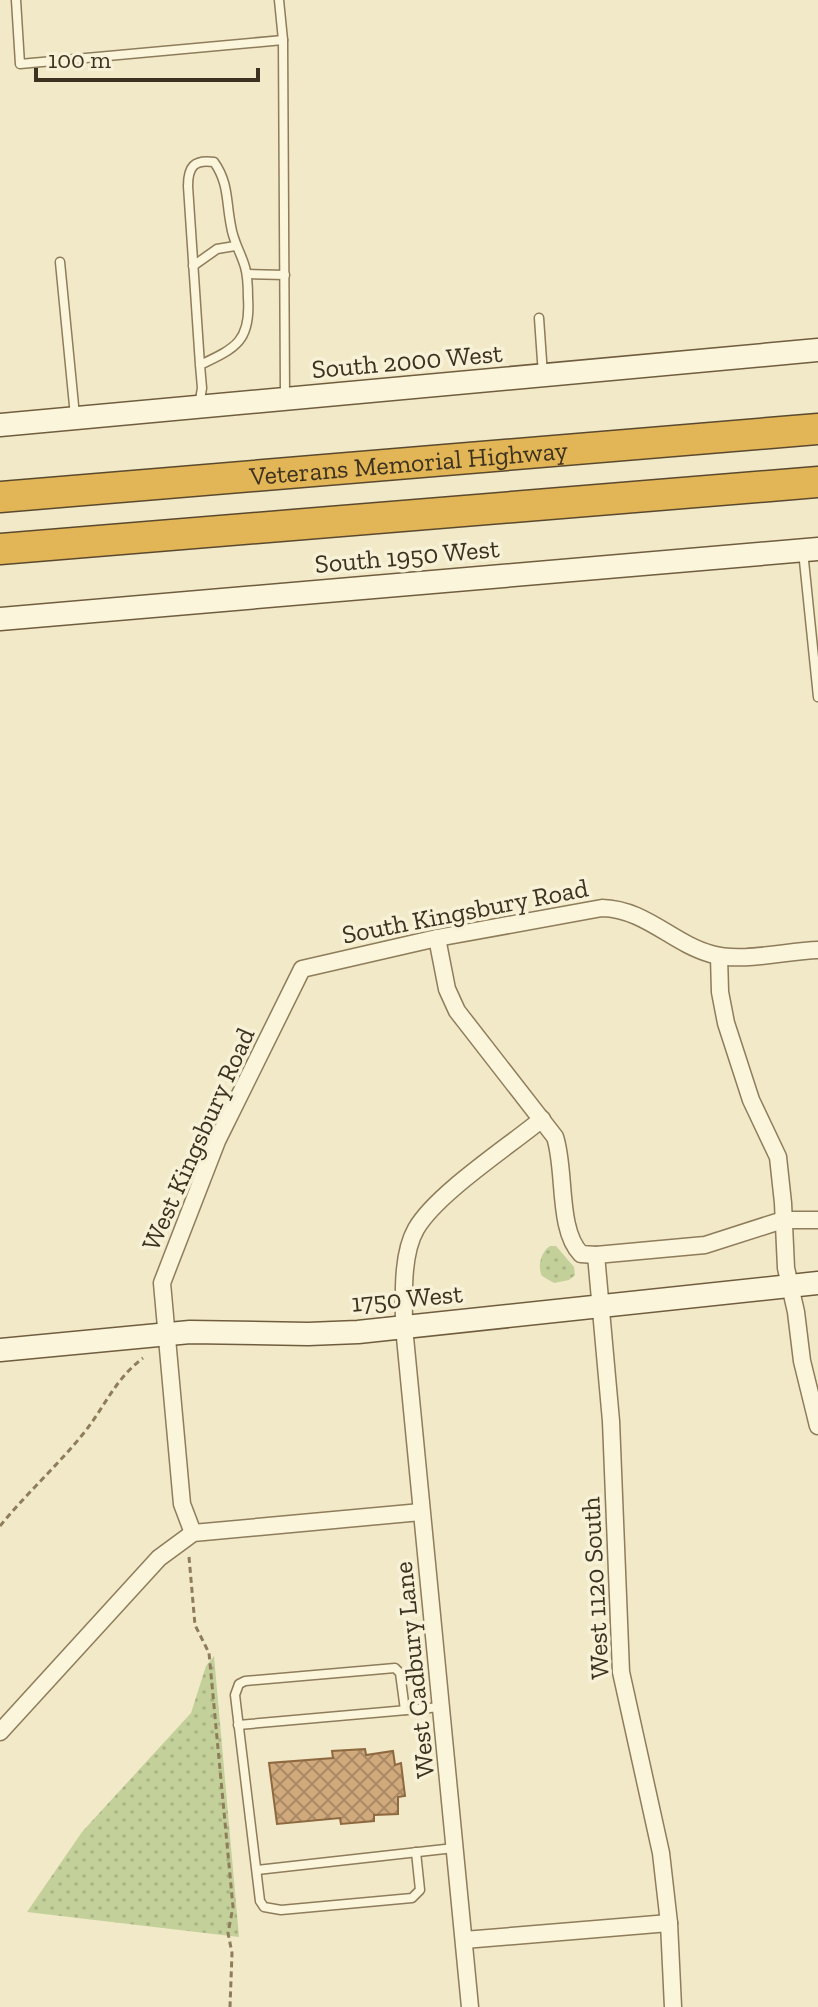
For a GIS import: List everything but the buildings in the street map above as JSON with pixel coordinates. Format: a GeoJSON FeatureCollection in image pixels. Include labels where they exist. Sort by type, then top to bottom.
{"type":"FeatureCollection","features":[{"type":"Feature","properties":{"kind":"highway","name":"Veterans Memorial Highway"},"geometry":{"type":"LineString","coordinates":[[0,497],[818,429]]}},
{"type":"Feature","properties":{"kind":"highway","name":"Veterans Memorial Highway"},"geometry":{"type":"LineString","coordinates":[[0,549],[818,482]]}},
{"type":"Feature","properties":{"kind":"street","name":"South 2000 West"},"geometry":{"type":"LineString","coordinates":[[0,425],[818,350]]}},
{"type":"Feature","properties":{"kind":"street","name":"South 1950 West"},"geometry":{"type":"LineString","coordinates":[[0,619],[811,550]]}},
{"type":"Feature","properties":{"kind":"street","name":"South Kingsbury Road"},"geometry":{"type":"LineString","coordinates":[[302,969],[437,938],[584,910],[615,908],[639,915],[692,946],[719,956],[818,950]]}},
{"type":"Feature","properties":{"kind":"street"},"geometry":{"type":"LineString","coordinates":[[437,938],[447,989],[457,1011],[555,1137],[560,1152],[568,1232],[573,1246],[581,1254],[705,1245],[783,1220],[818,1220]]}},
{"type":"Feature","properties":{"kind":"street"},"geometry":{"type":"LineString","coordinates":[[719,956],[720,992],[726,1023],[751,1100],[778,1157],[790,1286],[802,1361],[818,1426]]}},
{"type":"Feature","properties":{"kind":"street","name":"West Kingsbury Road"},"geometry":{"type":"LineString","coordinates":[[193,1533],[182,1504],[162,1283],[217,1141],[302,969]]}},
{"type":"Feature","properties":{"kind":"street","name":"West Cadbury Lane"},"geometry":{"type":"LineString","coordinates":[[470,2007],[404,1327],[405,1271],[414,1231],[435,1205],[542,1119]]}},
{"type":"Feature","properties":{"kind":"street","name":"West 1120 South"},"geometry":{"type":"LineString","coordinates":[[596,1255],[611,1421],[621,1672],[661,1853],[669,1923],[673,2007]]}},
{"type":"Feature","properties":{"kind":"street","name":"1750 West"},"geometry":{"type":"LineString","coordinates":[[0,1350],[165,1334],[308,1334],[404,1327],[818,1283]]}},
{"type":"Feature","properties":{"kind":"street"},"geometry":{"type":"LineString","coordinates":[[0,1732],[159,1558],[193,1533],[421,1512]]}},
{"type":"Feature","properties":{"kind":"street"},"geometry":{"type":"LineString","coordinates":[[464,1940],[669,1923]]}},
{"type":"Feature","properties":{"kind":"lane"},"geometry":{"type":"LineString","coordinates":[[16,0],[20,64],[283,40]]}},
{"type":"Feature","properties":{"kind":"lane"},"geometry":{"type":"LineString","coordinates":[[279,0],[283,40],[285,400]]}},
{"type":"Feature","properties":{"kind":"lane"},"geometry":{"type":"LineString","coordinates":[[199,407],[202,388],[200,365],[193,266],[188,171],[194,163],[203,160],[214,162],[223,174],[235,246],[247,274],[249,316],[246,332],[234,348],[200,365]]}},
{"type":"Feature","properties":{"kind":"lane"},"geometry":{"type":"LineString","coordinates":[[193,266],[217,249],[235,246]]}},
{"type":"Feature","properties":{"kind":"lane"},"geometry":{"type":"LineString","coordinates":[[60,262],[75,417]]}},
{"type":"Feature","properties":{"kind":"lane"},"geometry":{"type":"LineString","coordinates":[[247,274],[285,275]]}},
{"type":"Feature","properties":{"kind":"lane"},"geometry":{"type":"LineString","coordinates":[[539,318],[543,376]]}},
{"type":"Feature","properties":{"kind":"lane"},"geometry":{"type":"LineString","coordinates":[[811,550],[818,697]]}},
{"type":"Feature","properties":{"kind":"lane"},"geometry":{"type":"LineString","coordinates":[[405,1710],[400,1673],[391,1668],[245,1681],[239,1684],[235,1695],[260,1901],[264,1907],[272,1910],[412,1898],[420,1890],[416,1852]]}},
{"type":"Feature","properties":{"kind":"lane"},"geometry":{"type":"LineString","coordinates":[[238,1725],[442,1706]]}},
{"type":"Feature","properties":{"kind":"lane"},"geometry":{"type":"LineString","coordinates":[[257,1870],[455,1848]]}},
{"type":"Feature","properties":{"kind":"path"},"geometry":{"type":"LineString","coordinates":[[0,1526],[86,1430],[119,1380],[143,1358]]}},
{"type":"Feature","properties":{"kind":"path"},"geometry":{"type":"LineString","coordinates":[[189,1557],[195,1625],[209,1653],[233,1907],[228,1933],[232,1953],[230,2007]]}},
{"type":"Feature","properties":{"kind":"green space"},"geometry":{"type":"Polygon","coordinates":[[[550,1246],[556,1246],[574,1267],[575,1275],[569,1280],[554,1283],[542,1276],[541,1260],[550,1246]]]}},
{"type":"Feature","properties":{"kind":"green space"},"geometry":{"type":"Polygon","coordinates":[[[214,1656],[239,1937],[27,1912],[82,1832],[191,1713],[206,1666],[214,1656]]]}}]}
